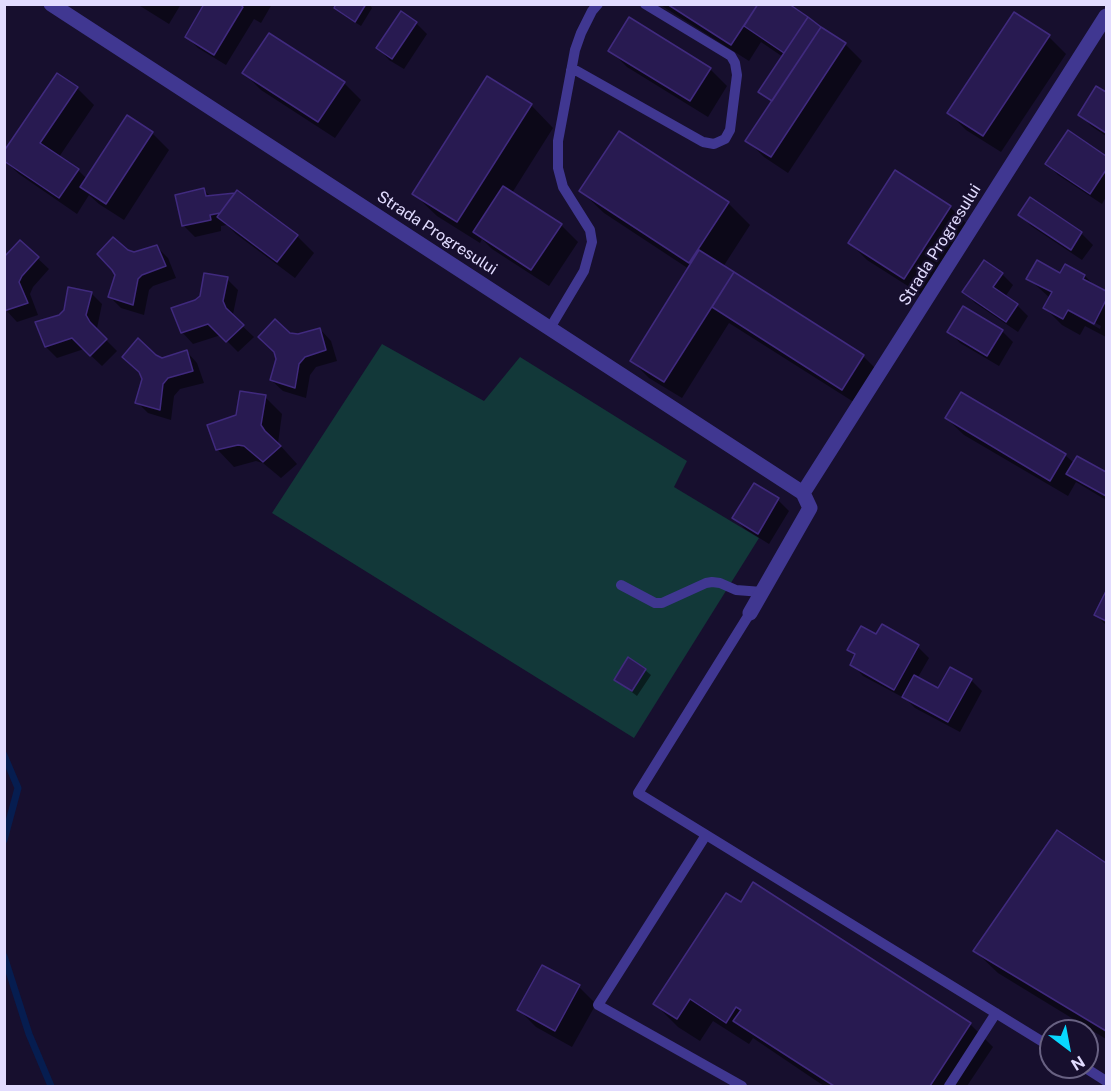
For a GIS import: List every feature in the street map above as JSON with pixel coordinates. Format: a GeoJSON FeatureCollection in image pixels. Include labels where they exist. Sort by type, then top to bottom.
{"type":"FeatureCollection","features":[{"type":"Feature","properties":{"kind":"street","name":"Strada Progresului"},"geometry":{"type":"LineString","coordinates":[[51,4],[803,493],[1107,16]]}},
{"type":"Feature","properties":{"kind":"street"},"geometry":{"type":"LineString","coordinates":[[750,613],[810,508],[803,493]]}},
{"type":"Feature","properties":{"kind":"lane"},"geometry":{"type":"LineString","coordinates":[[550,328],[584,272],[592,242],[590,230],[563,187],[558,168],[558,141],[571,70],[581,33],[598,4]]}},
{"type":"Feature","properties":{"kind":"lane"},"geometry":{"type":"LineString","coordinates":[[571,70],[577,71],[703,142],[714,144],[724,139],[730,130],[737,75],[731,56],[645,4]]}},
{"type":"Feature","properties":{"kind":"lane"},"geometry":{"type":"LineString","coordinates":[[621,585],[655,603],[662,603],[712,582],[736,590],[762,592]]}},
{"type":"Feature","properties":{"kind":"lane"},"geometry":{"type":"LineString","coordinates":[[750,613],[638,793],[1039,1040]]}},
{"type":"Feature","properties":{"kind":"lane"},"geometry":{"type":"LineString","coordinates":[[706,835],[598,1005],[742,1086]]}},
{"type":"Feature","properties":{"kind":"lane"},"geometry":{"type":"LineString","coordinates":[[949,1086],[996,1013]]}},
{"type":"Feature","properties":{"kind":"green space"},"geometry":{"type":"Polygon","coordinates":[[[382,344],[484,401],[520,357],[687,461],[674,487],[759,538],[634,738],[272,513],[382,344]]]}},
{"type":"Feature","properties":{"kind":"building"},"geometry":{"type":"Polygon","coordinates":[[[204,4],[239,4],[243,7],[214,55],[185,37],[204,4]]]}},
{"type":"Feature","properties":{"kind":"building"},"geometry":{"type":"Polygon","coordinates":[[[336,4],[366,4],[355,22],[334,8],[336,4]]]}},
{"type":"Feature","properties":{"kind":"building"},"geometry":{"type":"Polygon","coordinates":[[[667,4],[758,4],[731,45],[667,4]]]}},
{"type":"Feature","properties":{"kind":"building"},"geometry":{"type":"Polygon","coordinates":[[[758,4],[789,4],[808,17],[784,53],[744,26],[758,4]]]}},
{"type":"Feature","properties":{"kind":"building"},"geometry":{"type":"Polygon","coordinates":[[[401,11],[417,22],[392,59],[376,48],[401,11]]]}},
{"type":"Feature","properties":{"kind":"building"},"geometry":{"type":"Polygon","coordinates":[[[1014,12],[1050,35],[983,136],[947,113],[1014,12]]]}},
{"type":"Feature","properties":{"kind":"building"},"geometry":{"type":"Polygon","coordinates":[[[629,17],[711,68],[690,101],[608,51],[629,17]]]}},
{"type":"Feature","properties":{"kind":"building"},"geometry":{"type":"Polygon","coordinates":[[[808,17],[821,27],[772,101],[758,92],[808,17]]]}},
{"type":"Feature","properties":{"kind":"building"},"geometry":{"type":"Polygon","coordinates":[[[821,27],[846,43],[771,157],[745,141],[821,27]]]}},
{"type":"Feature","properties":{"kind":"building"},"geometry":{"type":"Polygon","coordinates":[[[269,33],[345,82],[318,122],[242,73],[269,33]]]}},
{"type":"Feature","properties":{"kind":"building"},"geometry":{"type":"Polygon","coordinates":[[[57,73],[78,87],[40,143],[79,169],[59,198],[4,161],[4,151],[57,73]]]}},
{"type":"Feature","properties":{"kind":"building"},"geometry":{"type":"Polygon","coordinates":[[[487,76],[532,104],[457,222],[412,194],[487,76]]]}},
{"type":"Feature","properties":{"kind":"building"},"geometry":{"type":"Polygon","coordinates":[[[1096,86],[1106,92],[1106,133],[1078,115],[1096,86]]]}},
{"type":"Feature","properties":{"kind":"building"},"geometry":{"type":"Polygon","coordinates":[[[127,115],[153,132],[106,204],[80,187],[127,115]]]}},
{"type":"Feature","properties":{"kind":"building"},"geometry":{"type":"Polygon","coordinates":[[[1068,130],[1106,156],[1106,170],[1090,194],[1045,164],[1068,130]]]}},
{"type":"Feature","properties":{"kind":"building"},"geometry":{"type":"Polygon","coordinates":[[[619,131],[729,202],[689,263],[579,191],[619,131]]]}},
{"type":"Feature","properties":{"kind":"building"},"geometry":{"type":"Polygon","coordinates":[[[895,170],[951,206],[904,279],[848,243],[895,170]]]}},
{"type":"Feature","properties":{"kind":"building"},"geometry":{"type":"Polygon","coordinates":[[[503,186],[562,224],[531,270],[473,232],[503,186]]]}},
{"type":"Feature","properties":{"kind":"building"},"geometry":{"type":"Polygon","coordinates":[[[204,188],[206,196],[235,193],[220,213],[210,215],[211,220],[182,226],[175,195],[204,188]]]}},
{"type":"Feature","properties":{"kind":"building"},"geometry":{"type":"Polygon","coordinates":[[[237,190],[298,235],[277,262],[217,217],[237,190]]]}},
{"type":"Feature","properties":{"kind":"building"},"geometry":{"type":"Polygon","coordinates":[[[1030,197],[1082,232],[1071,250],[1018,215],[1030,197]]]}},
{"type":"Feature","properties":{"kind":"building"},"geometry":{"type":"Polygon","coordinates":[[[113,237],[128,250],[134,252],[157,245],[166,266],[142,275],[138,279],[133,305],[108,297],[115,275],[97,254],[113,237]]]}},
{"type":"Feature","properties":{"kind":"building"},"geometry":{"type":"Polygon","coordinates":[[[20,240],[39,257],[19,282],[28,303],[4,311],[4,257],[20,240]]]}},
{"type":"Feature","properties":{"kind":"building"},"geometry":{"type":"Polygon","coordinates":[[[699,250],[734,272],[664,382],[630,361],[699,250]]]}},
{"type":"Feature","properties":{"kind":"building"},"geometry":{"type":"Polygon","coordinates":[[[984,260],[1003,273],[993,287],[1018,304],[1006,322],[962,292],[984,260]]]}},
{"type":"Feature","properties":{"kind":"building"},"geometry":{"type":"Polygon","coordinates":[[[1037,260],[1060,273],[1065,264],[1085,275],[1083,279],[1106,291],[1106,300],[1094,324],[1068,310],[1063,319],[1043,308],[1052,292],[1026,279],[1037,260]]]}},
{"type":"Feature","properties":{"kind":"building"},"geometry":{"type":"Polygon","coordinates":[[[734,272],[864,355],[842,390],[712,307],[734,272]]]}},
{"type":"Feature","properties":{"kind":"building"},"geometry":{"type":"Polygon","coordinates":[[[204,273],[228,277],[223,301],[226,308],[244,325],[226,342],[208,324],[181,333],[171,308],[200,296],[204,273]]]}},
{"type":"Feature","properties":{"kind":"building"},"geometry":{"type":"Polygon","coordinates":[[[68,287],[92,292],[86,315],[107,339],[90,356],[72,338],[45,347],[35,322],[59,315],[64,310],[68,287]]]}},
{"type":"Feature","properties":{"kind":"building"},"geometry":{"type":"Polygon","coordinates":[[[963,306],[1003,330],[987,356],[947,332],[963,306]]]}},
{"type":"Feature","properties":{"kind":"building"},"geometry":{"type":"Polygon","coordinates":[[[275,319],[290,333],[298,334],[320,328],[326,350],[305,357],[299,364],[295,388],[270,380],[276,359],[274,352],[258,337],[275,319]]]}},
{"type":"Feature","properties":{"kind":"building"},"geometry":{"type":"Polygon","coordinates":[[[138,338],[162,358],[187,350],[193,371],[168,378],[163,384],[160,410],[135,403],[142,379],[139,372],[122,357],[138,338]]]}},
{"type":"Feature","properties":{"kind":"building"},"geometry":{"type":"Polygon","coordinates":[[[240,391],[266,395],[261,425],[281,446],[263,462],[244,446],[238,445],[216,450],[207,425],[236,415],[240,391]]]}},
{"type":"Feature","properties":{"kind":"building"},"geometry":{"type":"Polygon","coordinates":[[[961,392],[1066,454],[1050,481],[945,418],[961,392]]]}},
{"type":"Feature","properties":{"kind":"building"},"geometry":{"type":"Polygon","coordinates":[[[1077,456],[1106,472],[1106,496],[1066,474],[1077,456]]]}},
{"type":"Feature","properties":{"kind":"building"},"geometry":{"type":"Polygon","coordinates":[[[754,483],[779,498],[758,534],[732,518],[754,483]]]}},
{"type":"Feature","properties":{"kind":"building"},"geometry":{"type":"Polygon","coordinates":[[[1106,591],[1106,621],[1094,615],[1106,591]]]}},
{"type":"Feature","properties":{"kind":"building"},"geometry":{"type":"Polygon","coordinates":[[[882,624],[919,645],[894,690],[850,665],[855,654],[847,650],[861,626],[876,634],[882,624]]]}},
{"type":"Feature","properties":{"kind":"building"},"geometry":{"type":"Polygon","coordinates":[[[628,657],[646,669],[632,691],[614,680],[628,657]]]}},
{"type":"Feature","properties":{"kind":"building"},"geometry":{"type":"Polygon","coordinates":[[[950,667],[972,679],[948,722],[902,697],[914,675],[938,688],[950,667]]]}},
{"type":"Feature","properties":{"kind":"building"},"geometry":{"type":"Polygon","coordinates":[[[1057,830],[1106,863],[1106,1031],[1099,1027],[1099,1019],[1086,1019],[973,951],[1057,830]]]}},
{"type":"Feature","properties":{"kind":"building"},"geometry":{"type":"Polygon","coordinates":[[[753,882],[971,1023],[930,1086],[834,1086],[733,1021],[741,1010],[736,1007],[726,1023],[690,999],[677,1019],[653,1004],[726,893],[741,902],[753,882]]]}},
{"type":"Feature","properties":{"kind":"building"},"geometry":{"type":"Polygon","coordinates":[[[542,965],[580,985],[555,1031],[517,1010],[542,965]]]}},
{"type":"Feature","properties":{"kind":"waterway"},"geometry":{"type":"LineString","coordinates":[[4,755],[18,788],[4,840]]}},
{"type":"Feature","properties":{"kind":"waterway"},"geometry":{"type":"LineString","coordinates":[[4,956],[29,1034],[51,1086]]}}]}
